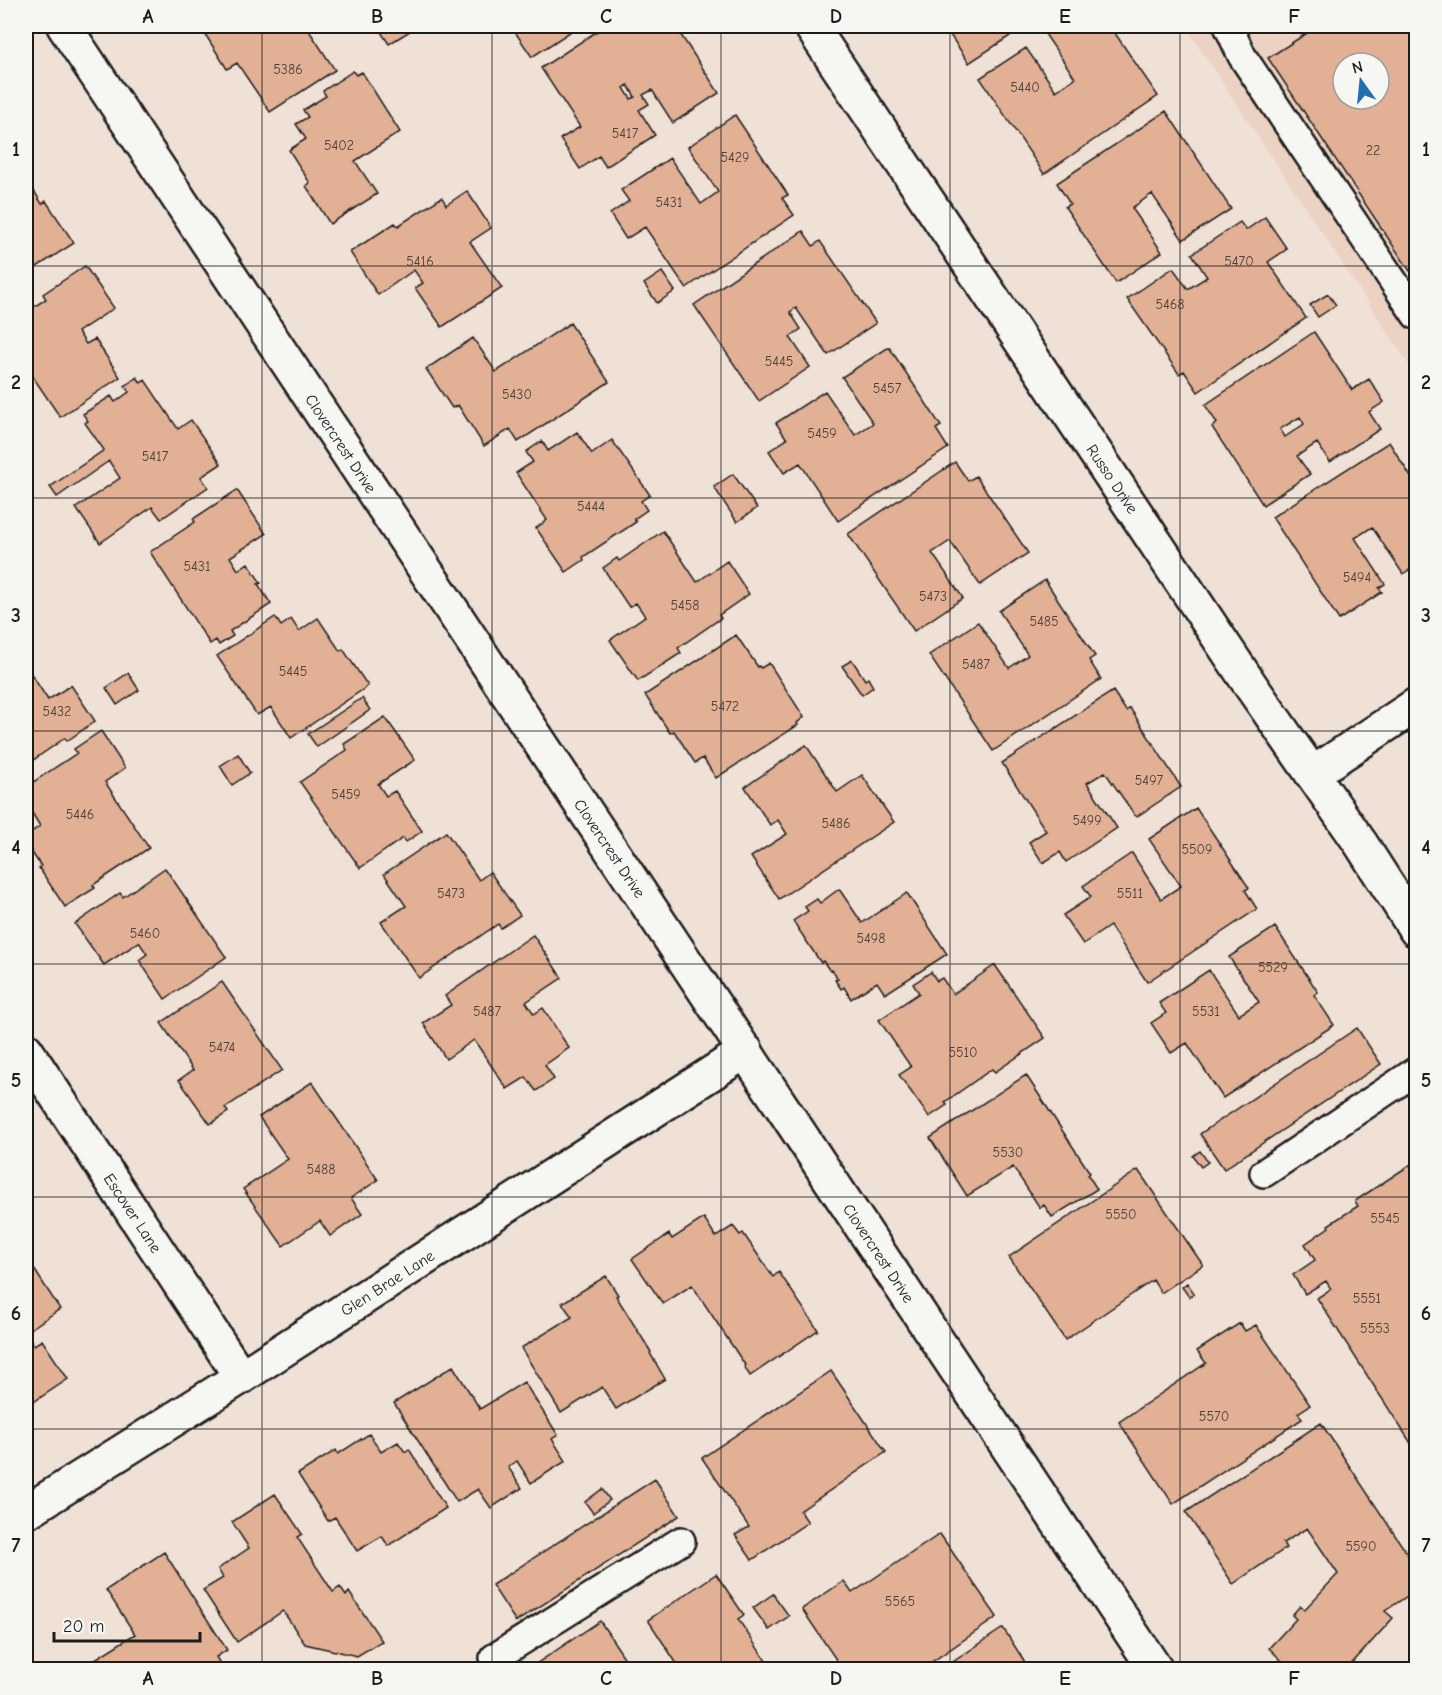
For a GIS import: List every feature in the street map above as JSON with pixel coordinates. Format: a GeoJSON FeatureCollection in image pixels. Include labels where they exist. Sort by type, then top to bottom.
{"type":"FeatureCollection","features":[{"type":"Feature","properties":{"kind":"street","name":"Clovercrest Drive"},"geometry":{"type":"LineString","coordinates":[[64,26],[1156,1670]]}},
{"type":"Feature","properties":{"kind":"street","name":"Russo Drive"},"geometry":{"type":"LineString","coordinates":[[811,26],[1251,686],[1361,844],[1416,930]]}},
{"type":"Feature","properties":{"kind":"street"},"geometry":{"type":"LineString","coordinates":[[1312,774],[1416,705]]}},
{"type":"Feature","properties":{"kind":"street","name":"Escover Lane"},"geometry":{"type":"LineString","coordinates":[[26,1050],[241,1377]]}},
{"type":"Feature","properties":{"kind":"street","name":"Glen Brae Lane"},"geometry":{"type":"LineString","coordinates":[[26,1512],[241,1377],[746,1051]]}},
{"type":"Feature","properties":{"kind":"lane"},"geometry":{"type":"LineString","coordinates":[[1228,26],[1242,56],[1416,315]]}},
{"type":"Feature","properties":{"kind":"lane"},"geometry":{"type":"LineString","coordinates":[[1264,1173],[1416,1071]]}},
{"type":"Feature","properties":{"kind":"lane"},"geometry":{"type":"LineString","coordinates":[[502,1670],[494,1658],[681,1541]]}},
{"type":"Feature","properties":{"kind":"shaded area"},"geometry":{"type":"Polygon","coordinates":[[[1185,26],[1416,26],[1416,375],[1185,26]]]}},
{"type":"Feature","properties":{"kind":"building"},"geometry":{"type":"Polygon","coordinates":[[[200,26],[306,26],[335,70],[270,112],[237,63],[227,69],[200,26]]]}},
{"type":"Feature","properties":{"kind":"building"},"geometry":{"type":"Polygon","coordinates":[[[377,26],[418,26],[389,44],[377,26]]]}},
{"type":"Feature","properties":{"kind":"building"},"geometry":{"type":"Polygon","coordinates":[[[511,26],[579,26],[532,57],[511,26]]]}},
{"type":"Feature","properties":{"kind":"building"},"geometry":{"type":"Polygon","coordinates":[[[605,26],[675,26],[719,93],[673,123],[652,90],[643,95],[649,104],[639,110],[655,135],[606,167],[599,156],[580,169],[560,139],[580,127],[541,68],[605,26]],[[628,85],[624,88],[631,99],[635,97],[628,85]]]}},
{"type":"Feature","properties":{"kind":"building"},"geometry":{"type":"Polygon","coordinates":[[[944,26],[1012,26],[1016,32],[969,63],[944,26]]]}},
{"type":"Feature","properties":{"kind":"building"},"geometry":{"type":"Polygon","coordinates":[[[1056,26],[1110,26],[1158,96],[1044,174],[980,78],[1026,48],[1056,91],[1075,78],[1045,34],[1056,26]]]}},
{"type":"Feature","properties":{"kind":"building"},"geometry":{"type":"Polygon","coordinates":[[[1318,26],[1416,26],[1416,266],[1410,271],[1268,58],[1318,26]]]}},
{"type":"Feature","properties":{"kind":"building"},"geometry":{"type":"Polygon","coordinates":[[[353,71],[356,75],[362,72],[400,132],[355,161],[377,194],[330,224],[306,186],[310,183],[289,150],[306,139],[296,124],[308,117],[303,110],[326,96],[323,91],[353,71]]]}},
{"type":"Feature","properties":{"kind":"building"},"geometry":{"type":"Polygon","coordinates":[[[1166,111],[1231,209],[1183,240],[1152,194],[1132,208],[1162,252],[1116,283],[1065,207],[1070,204],[1057,183],[1166,111]]]}},
{"type":"Feature","properties":{"kind":"building"},"geometry":{"type":"Polygon","coordinates":[[[735,115],[788,195],[782,198],[794,215],[686,288],[645,227],[626,239],[610,214],[629,201],[621,190],[670,158],[701,204],[718,192],[688,147],[735,115]]]}},
{"type":"Feature","properties":{"kind":"building"},"geometry":{"type":"Polygon","coordinates":[[[26,178],[42,204],[46,201],[74,243],[26,274],[26,178]]]}},
{"type":"Feature","properties":{"kind":"building"},"geometry":{"type":"Polygon","coordinates":[[[467,191],[491,228],[470,242],[502,288],[442,327],[415,288],[423,283],[414,270],[378,295],[350,252],[395,223],[398,226],[442,197],[446,205],[467,191]]]}},
{"type":"Feature","properties":{"kind":"building"},"geometry":{"type":"Polygon","coordinates":[[[1265,217],[1287,249],[1268,262],[1306,318],[1198,392],[1184,371],[1179,374],[1127,299],[1173,268],[1188,289],[1207,277],[1192,254],[1240,222],[1246,230],[1265,217]]]}},
{"type":"Feature","properties":{"kind":"building"},"geometry":{"type":"Polygon","coordinates":[[[803,231],[813,246],[820,241],[876,323],[828,355],[796,308],[790,312],[801,329],[790,337],[810,367],[759,401],[694,305],[803,231]]]}},
{"type":"Feature","properties":{"kind":"building"},"geometry":{"type":"Polygon","coordinates":[[[85,266],[114,308],[78,332],[86,344],[95,339],[120,377],[60,417],[29,371],[26,373],[26,312],[46,299],[43,294],[85,266]]]}},
{"type":"Feature","properties":{"kind":"building"},"geometry":{"type":"Polygon","coordinates":[[[662,272],[675,291],[657,303],[644,284],[662,272]]]}},
{"type":"Feature","properties":{"kind":"building"},"geometry":{"type":"Polygon","coordinates":[[[1328,294],[1336,305],[1318,317],[1310,305],[1328,294]]]}},
{"type":"Feature","properties":{"kind":"building"},"geometry":{"type":"Polygon","coordinates":[[[570,323],[609,382],[518,442],[510,429],[484,446],[458,405],[452,408],[426,369],[473,338],[496,372],[570,323]]]}},
{"type":"Feature","properties":{"kind":"building"},"geometry":{"type":"Polygon","coordinates":[[[1314,332],[1352,390],[1369,379],[1384,402],[1369,412],[1380,429],[1330,462],[1317,443],[1297,456],[1310,474],[1263,505],[1212,427],[1217,423],[1205,405],[1314,332]],[[1300,417],[1280,429],[1285,437],[1304,424],[1300,417]]]}},
{"type":"Feature","properties":{"kind":"building"},"geometry":{"type":"Polygon","coordinates":[[[889,347],[941,426],[936,429],[948,448],[838,521],[800,463],[784,473],[769,451],[787,439],[776,423],[825,391],[855,435],[873,423],[842,377],[889,347]]]}},
{"type":"Feature","properties":{"kind":"building"},"geometry":{"type":"Polygon","coordinates":[[[137,377],[141,383],[145,380],[178,429],[191,420],[221,464],[201,477],[208,487],[161,519],[152,507],[100,543],[76,508],[120,478],[109,461],[57,497],[50,487],[104,450],[85,423],[88,421],[83,414],[111,396],[115,402],[129,392],[125,386],[137,377]]]}},
{"type":"Feature","properties":{"kind":"building"},"geometry":{"type":"Polygon","coordinates":[[[577,432],[592,454],[612,440],[650,495],[641,501],[647,510],[634,519],[636,522],[583,557],[584,560],[566,572],[536,528],[547,520],[516,473],[533,462],[526,452],[542,441],[548,451],[577,432]]]}},
{"type":"Feature","properties":{"kind":"building"},"geometry":{"type":"Polygon","coordinates":[[[1389,442],[1416,485],[1416,565],[1403,574],[1372,527],[1355,538],[1385,584],[1379,588],[1382,592],[1339,620],[1272,517],[1389,442]]]}},
{"type":"Feature","properties":{"kind":"building"},"geometry":{"type":"Polygon","coordinates":[[[955,462],[968,481],[976,476],[1028,553],[980,585],[950,541],[932,553],[963,598],[914,631],[848,534],[955,462]]]}},
{"type":"Feature","properties":{"kind":"building"},"geometry":{"type":"Polygon","coordinates":[[[733,474],[757,508],[737,522],[714,487],[733,474]]]}},
{"type":"Feature","properties":{"kind":"building"},"geometry":{"type":"Polygon","coordinates":[[[237,490],[266,534],[230,557],[238,570],[248,563],[271,604],[230,631],[233,636],[219,645],[216,640],[210,644],[150,552],[195,522],[193,519],[237,490]]]}},
{"type":"Feature","properties":{"kind":"building"},"geometry":{"type":"Polygon","coordinates":[[[663,531],[697,582],[727,561],[749,594],[719,615],[721,618],[678,648],[681,653],[638,681],[610,640],[645,616],[636,603],[629,607],[603,568],[617,558],[619,561],[663,531]]]}},
{"type":"Feature","properties":{"kind":"building"},"geometry":{"type":"Polygon","coordinates":[[[1045,580],[1095,656],[1089,660],[1101,679],[993,751],[929,655],[978,622],[1009,668],[1028,655],[999,611],[1045,580]]]}},
{"type":"Feature","properties":{"kind":"building"},"geometry":{"type":"Polygon","coordinates":[[[275,617],[281,626],[291,619],[299,631],[318,618],[340,651],[343,649],[368,686],[291,738],[271,707],[257,715],[217,656],[275,617]]]}},
{"type":"Feature","properties":{"kind":"building"},"geometry":{"type":"Polygon","coordinates":[[[736,635],[758,667],[761,668],[769,663],[804,717],[797,723],[798,725],[716,778],[703,758],[695,763],[674,731],[670,733],[645,695],[736,635]]]}},
{"type":"Feature","properties":{"kind":"building"},"geometry":{"type":"Polygon","coordinates":[[[852,660],[865,680],[868,678],[873,687],[862,695],[842,666],[852,660]]]}},
{"type":"Feature","properties":{"kind":"building"},"geometry":{"type":"Polygon","coordinates":[[[26,666],[48,700],[71,685],[95,721],[67,741],[65,738],[26,765],[26,666]]]}},
{"type":"Feature","properties":{"kind":"building"},"geometry":{"type":"Polygon","coordinates":[[[128,673],[139,690],[117,705],[106,688],[128,673]]]}},
{"type":"Feature","properties":{"kind":"building"},"geometry":{"type":"Polygon","coordinates":[[[1113,691],[1126,711],[1130,708],[1181,787],[1136,817],[1105,772],[1087,783],[1117,828],[1066,862],[1060,852],[1043,863],[1029,842],[1046,831],[1002,763],[1113,691]]]}},
{"type":"Feature","properties":{"kind":"building"},"geometry":{"type":"Polygon","coordinates":[[[362,698],[370,710],[317,747],[308,734],[362,698]]]}},
{"type":"Feature","properties":{"kind":"building"},"geometry":{"type":"Polygon","coordinates":[[[385,717],[415,760],[378,784],[386,796],[395,791],[422,831],[406,842],[403,838],[360,868],[300,782],[347,750],[344,744],[385,717]]]}},
{"type":"Feature","properties":{"kind":"building"},"geometry":{"type":"Polygon","coordinates":[[[101,731],[125,768],[105,782],[149,848],[93,885],[95,888],[65,907],[26,844],[26,836],[40,826],[26,803],[26,787],[77,753],[74,749],[101,731]]]}},
{"type":"Feature","properties":{"kind":"building"},"geometry":{"type":"Polygon","coordinates":[[[806,745],[837,792],[862,775],[894,822],[779,899],[751,857],[787,834],[778,820],[770,825],[745,787],[806,745]]]}},
{"type":"Feature","properties":{"kind":"building"},"geometry":{"type":"Polygon","coordinates":[[[238,754],[250,773],[232,785],[220,766],[238,754]]]}},
{"type":"Feature","properties":{"kind":"building"},"geometry":{"type":"Polygon","coordinates":[[[1196,808],[1249,888],[1245,890],[1257,909],[1147,982],[1110,926],[1083,944],[1063,915],[1091,897],[1083,886],[1132,853],[1161,899],[1181,886],[1149,839],[1196,808]]]}},
{"type":"Feature","properties":{"kind":"building"},"geometry":{"type":"Polygon","coordinates":[[[446,832],[479,880],[490,872],[520,915],[501,928],[498,924],[419,978],[381,922],[406,906],[384,874],[446,832]]]}},
{"type":"Feature","properties":{"kind":"building"},"geometry":{"type":"Polygon","coordinates":[[[165,868],[226,957],[165,999],[139,960],[147,954],[139,942],[104,965],[75,924],[120,893],[123,897],[165,868]]]}},
{"type":"Feature","properties":{"kind":"building"},"geometry":{"type":"Polygon","coordinates":[[[839,889],[862,923],[907,893],[947,954],[885,994],[877,982],[851,999],[844,987],[841,989],[835,980],[838,979],[832,970],[830,971],[823,961],[821,963],[793,921],[808,911],[805,907],[817,899],[820,903],[839,889]]]}},
{"type":"Feature","properties":{"kind":"building"},"geometry":{"type":"Polygon","coordinates":[[[1275,927],[1318,992],[1314,995],[1334,1025],[1223,1098],[1187,1043],[1171,1053],[1151,1023],[1166,1013],[1159,1003],[1209,970],[1239,1015],[1259,1002],[1229,957],[1275,927]]]}},
{"type":"Feature","properties":{"kind":"building"},"geometry":{"type":"Polygon","coordinates":[[[533,935],[562,978],[526,1002],[534,1014],[543,1008],[569,1048],[545,1065],[554,1079],[536,1091],[526,1077],[507,1089],[474,1040],[446,1059],[423,1023],[451,1005],[445,996],[533,935]]]}},
{"type":"Feature","properties":{"kind":"building"},"geometry":{"type":"Polygon","coordinates":[[[995,965],[1045,1038],[995,1072],[992,1069],[945,1102],[947,1105],[929,1117],[899,1075],[911,1067],[879,1020],[919,993],[913,984],[931,972],[937,981],[942,978],[953,994],[995,965]]]}},
{"type":"Feature","properties":{"kind":"building"},"geometry":{"type":"Polygon","coordinates":[[[222,982],[282,1070],[225,1108],[228,1112],[210,1124],[179,1080],[193,1070],[161,1023],[222,982]]]}},
{"type":"Feature","properties":{"kind":"building"},"geometry":{"type":"Polygon","coordinates":[[[1357,1028],[1381,1064],[1224,1169],[1200,1134],[1357,1028]]]}},
{"type":"Feature","properties":{"kind":"building"},"geometry":{"type":"Polygon","coordinates":[[[1026,1075],[1090,1173],[1088,1175],[1097,1189],[1052,1217],[1044,1205],[1040,1208],[1013,1167],[967,1196],[930,1138],[1026,1075]]]}},
{"type":"Feature","properties":{"kind":"building"},"geometry":{"type":"Polygon","coordinates":[[[312,1082],[378,1180],[351,1198],[362,1214],[330,1236],[320,1221],[283,1246],[243,1189],[288,1159],[259,1117],[312,1082]]]}},
{"type":"Feature","properties":{"kind":"building"},"geometry":{"type":"Polygon","coordinates":[[[1200,1151],[1208,1162],[1201,1167],[1193,1156],[1200,1151]]]}},
{"type":"Feature","properties":{"kind":"building"},"geometry":{"type":"Polygon","coordinates":[[[1416,1161],[1416,1451],[1317,1298],[1331,1289],[1326,1281],[1305,1294],[1293,1275],[1315,1260],[1305,1244],[1329,1227],[1328,1225],[1358,1206],[1355,1201],[1416,1161]]]}},
{"type":"Feature","properties":{"kind":"building"},"geometry":{"type":"Polygon","coordinates":[[[1138,1170],[1203,1265],[1161,1293],[1153,1280],[1065,1340],[1009,1257],[1138,1170]]]}},
{"type":"Feature","properties":{"kind":"building"},"geometry":{"type":"Polygon","coordinates":[[[704,1218],[716,1237],[733,1226],[740,1235],[743,1233],[773,1277],[779,1272],[818,1330],[750,1376],[692,1285],[663,1304],[632,1259],[669,1234],[672,1239],[704,1218]]]}},
{"type":"Feature","properties":{"kind":"building"},"geometry":{"type":"Polygon","coordinates":[[[32,1266],[60,1309],[26,1332],[26,1271],[32,1266]]]}},
{"type":"Feature","properties":{"kind":"building"},"geometry":{"type":"Polygon","coordinates":[[[606,1276],[665,1379],[616,1409],[602,1387],[561,1413],[521,1348],[572,1317],[562,1303],[606,1276]]]}},
{"type":"Feature","properties":{"kind":"building"},"geometry":{"type":"Polygon","coordinates":[[[1187,1283],[1194,1293],[1189,1297],[1182,1287],[1187,1283]]]}},
{"type":"Feature","properties":{"kind":"building"},"geometry":{"type":"Polygon","coordinates":[[[1240,1323],[1245,1331],[1256,1325],[1310,1405],[1298,1413],[1302,1419],[1173,1504],[1119,1422],[1206,1363],[1197,1351],[1240,1323]]]}},
{"type":"Feature","properties":{"kind":"building"},"geometry":{"type":"Polygon","coordinates":[[[26,1332],[34,1345],[42,1340],[68,1379],[26,1407],[26,1332]]]}},
{"type":"Feature","properties":{"kind":"building"},"geometry":{"type":"Polygon","coordinates":[[[453,1366],[480,1409],[524,1382],[558,1435],[552,1439],[566,1461],[531,1483],[517,1461],[508,1467],[522,1488],[491,1508],[478,1489],[457,1502],[394,1403],[453,1366]]]}},
{"type":"Feature","properties":{"kind":"building"},"geometry":{"type":"Polygon","coordinates":[[[831,1371],[886,1452],[800,1511],[808,1522],[752,1560],[735,1535],[749,1527],[702,1458],[831,1371]]]}},
{"type":"Feature","properties":{"kind":"building"},"geometry":{"type":"Polygon","coordinates":[[[1321,1423],[1416,1567],[1416,1590],[1385,1611],[1393,1618],[1346,1670],[1291,1670],[1269,1648],[1296,1619],[1292,1615],[1300,1606],[1304,1610],[1338,1574],[1307,1528],[1283,1543],[1286,1548],[1233,1584],[1186,1512],[1321,1423]]]}},
{"type":"Feature","properties":{"kind":"building"},"geometry":{"type":"Polygon","coordinates":[[[369,1434],[381,1452],[398,1442],[405,1452],[409,1449],[446,1508],[388,1546],[382,1536],[357,1551],[335,1517],[328,1521],[298,1474],[336,1450],[338,1454],[369,1434]]]}},
{"type":"Feature","properties":{"kind":"building"},"geometry":{"type":"Polygon","coordinates":[[[655,1479],[679,1516],[516,1622],[492,1585],[655,1479]]]}},
{"type":"Feature","properties":{"kind":"building"},"geometry":{"type":"Polygon","coordinates":[[[602,1489],[610,1500],[593,1513],[585,1502],[602,1489]]]}},
{"type":"Feature","properties":{"kind":"building"},"geometry":{"type":"Polygon","coordinates":[[[275,1494],[302,1534],[297,1537],[333,1592],[340,1587],[346,1596],[349,1592],[382,1641],[357,1656],[305,1644],[283,1611],[237,1642],[203,1590],[223,1578],[218,1569],[249,1548],[232,1522],[275,1494]]]}},
{"type":"Feature","properties":{"kind":"building"},"geometry":{"type":"Polygon","coordinates":[[[940,1534],[997,1617],[920,1670],[843,1670],[802,1609],[844,1581],[852,1593],[940,1534]]]}},
{"type":"Feature","properties":{"kind":"building"},"geometry":{"type":"Polygon","coordinates":[[[164,1552],[227,1650],[216,1657],[224,1670],[97,1670],[92,1661],[135,1634],[106,1590],[164,1552]]]}},
{"type":"Feature","properties":{"kind":"building"},"geometry":{"type":"Polygon","coordinates":[[[716,1574],[744,1615],[738,1619],[772,1670],[681,1670],[648,1620],[716,1574]]]}},
{"type":"Feature","properties":{"kind":"building"},"geometry":{"type":"Polygon","coordinates":[[[773,1594],[789,1616],[769,1630],[753,1608],[773,1594]]]}},
{"type":"Feature","properties":{"kind":"building"},"geometry":{"type":"Polygon","coordinates":[[[600,1621],[631,1668],[639,1662],[644,1670],[536,1670],[533,1666],[600,1621]]]}},
{"type":"Feature","properties":{"kind":"building"},"geometry":{"type":"Polygon","coordinates":[[[1003,1628],[1030,1670],[941,1670],[1003,1628]]]}}]}
